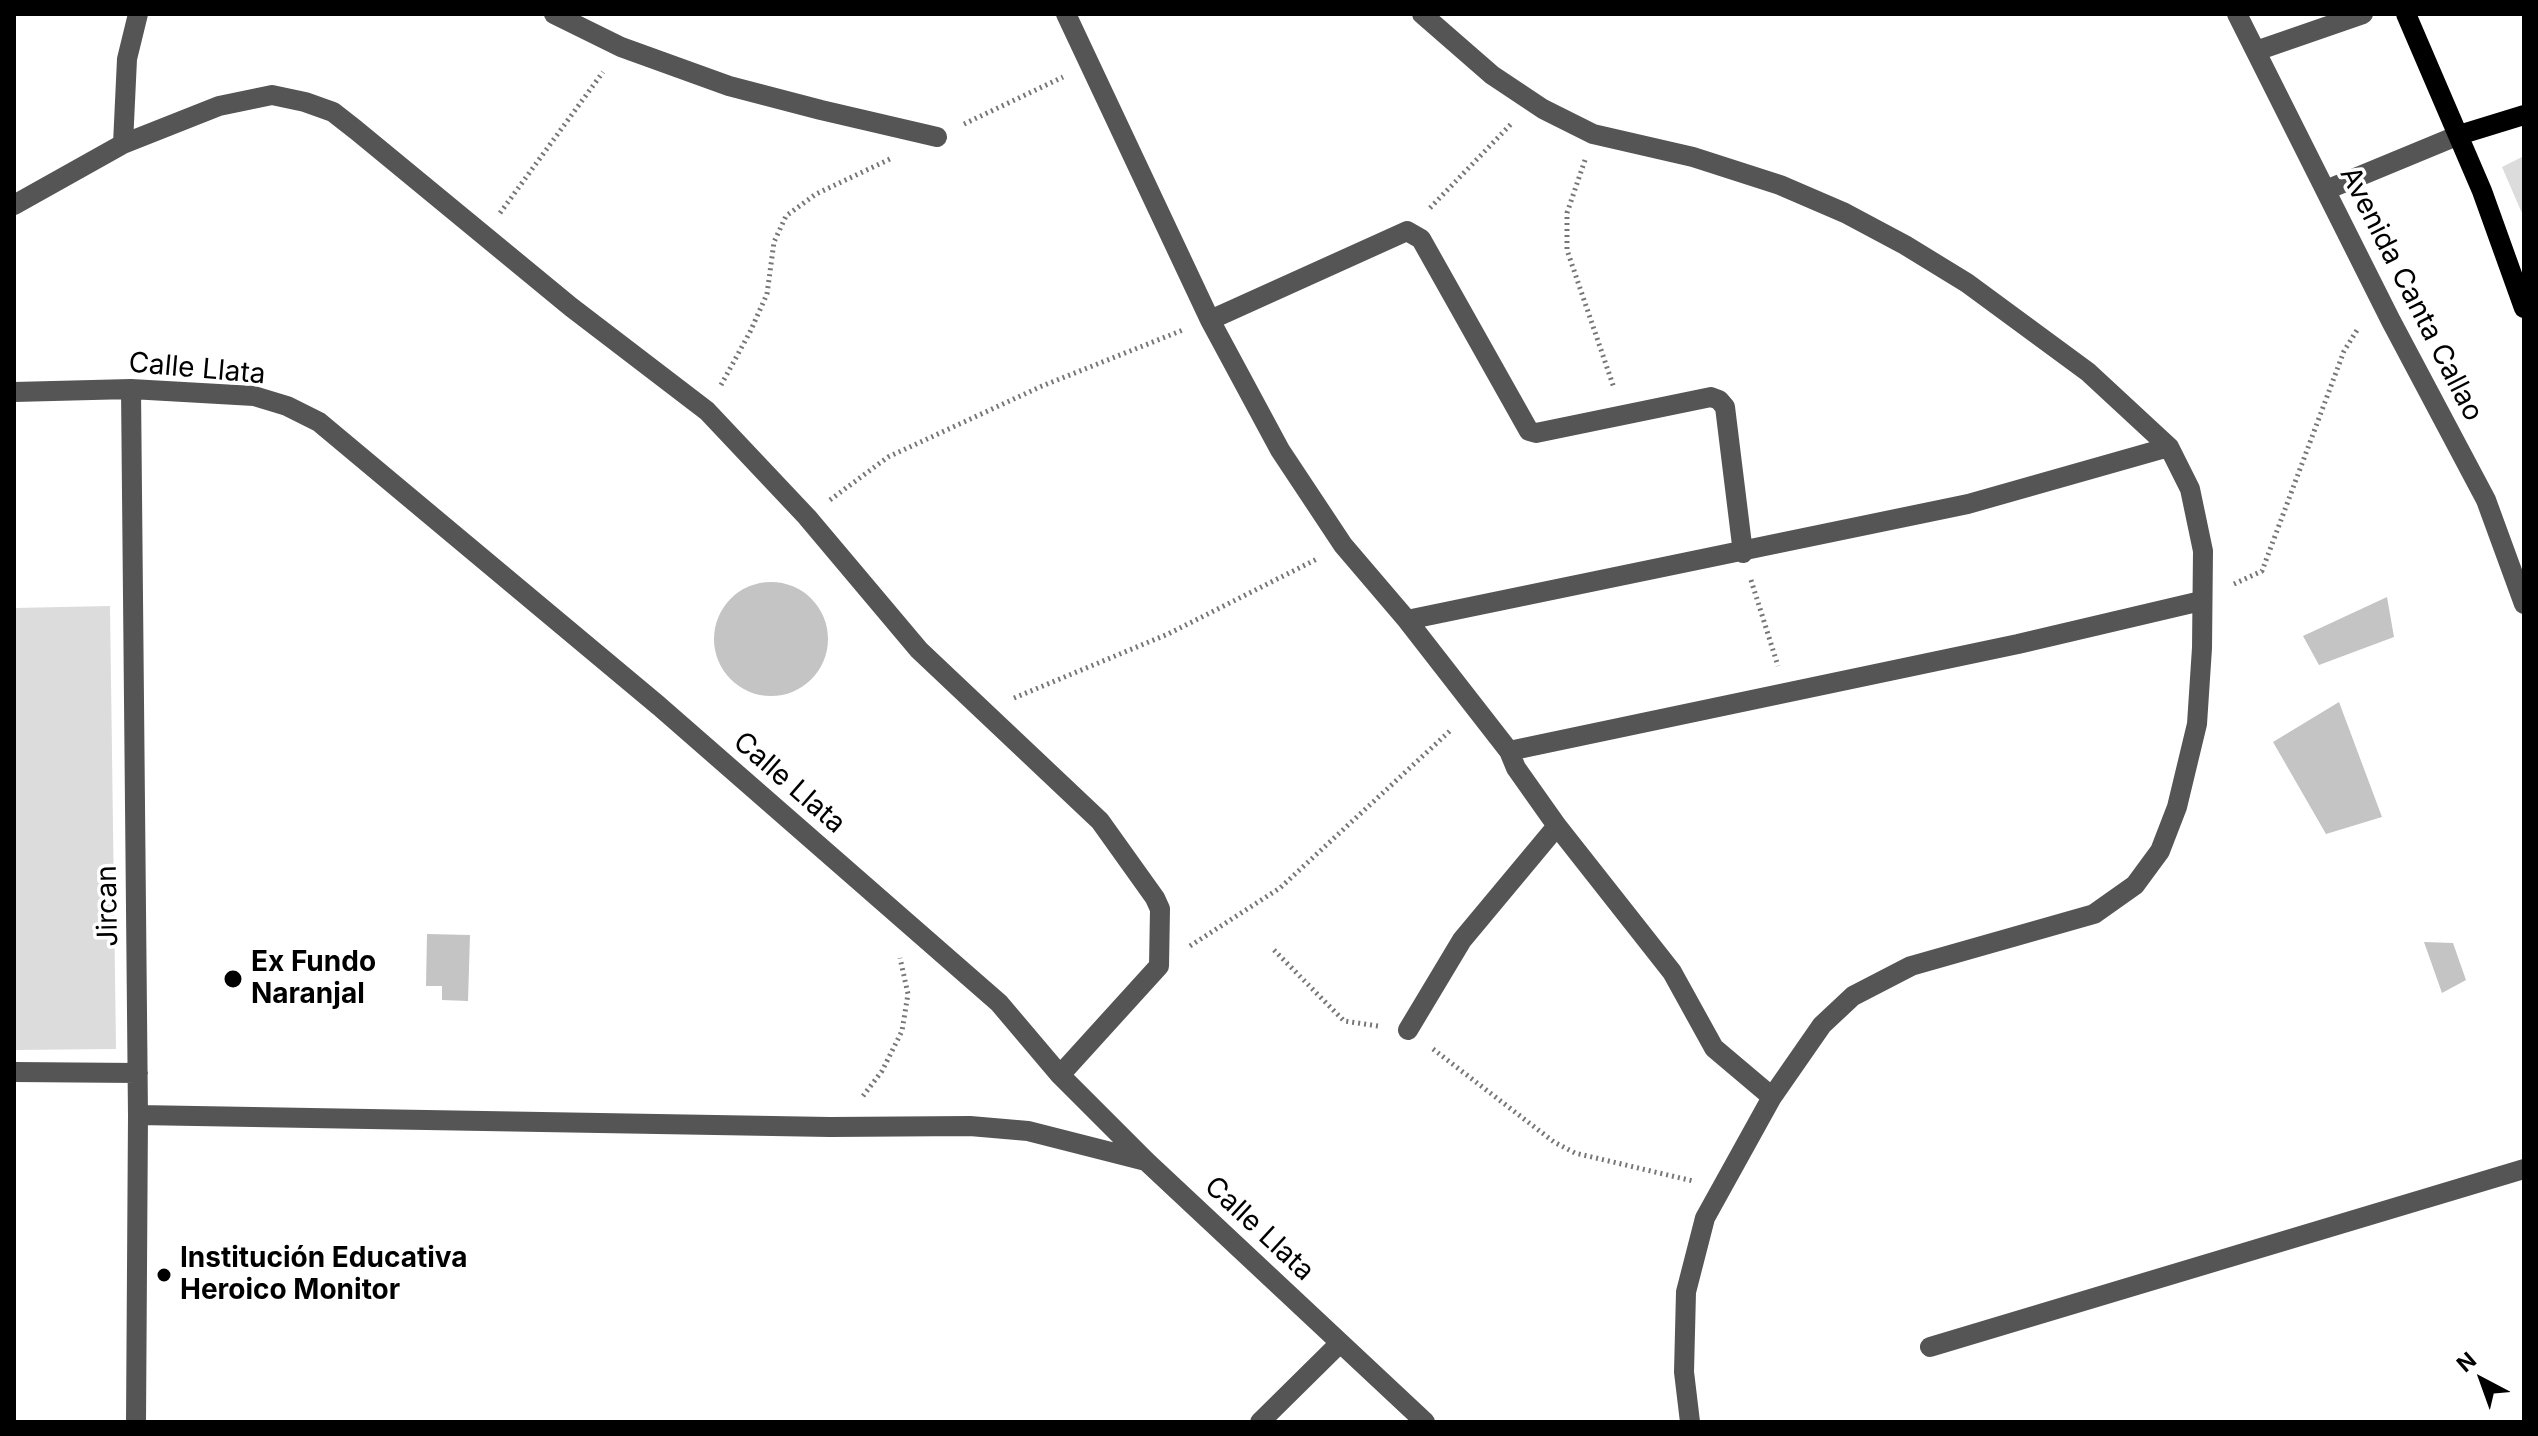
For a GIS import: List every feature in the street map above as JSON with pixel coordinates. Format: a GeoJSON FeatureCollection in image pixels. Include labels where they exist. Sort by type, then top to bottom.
{"type":"FeatureCollection","features":[{"type":"Feature","properties":{"kind":"main road"},"geometry":{"type":"LineString","coordinates":[[2406,14],[2482,191],[2524,308]]}},
{"type":"Feature","properties":{"kind":"main road"},"geometry":{"type":"LineString","coordinates":[[2459,135],[2524,115]]}},
{"type":"Feature","properties":{"kind":"street"},"geometry":{"type":"LineString","coordinates":[[123,144],[127,59],[138,14]]}},
{"type":"Feature","properties":{"kind":"street"},"geometry":{"type":"LineString","coordinates":[[554,14],[621,47],[729,86],[937,137]]}},
{"type":"Feature","properties":{"kind":"street"},"geometry":{"type":"LineString","coordinates":[[1066,14],[1210,320],[1280,450],[1343,545],[1407,620],[1509,751],[1516,768],[1557,826],[1672,972],[1714,1048],[1772,1097]]}},
{"type":"Feature","properties":{"kind":"street"},"geometry":{"type":"LineString","coordinates":[[1422,14],[1492,75],[1532,102],[1593,134],[1693,157],[1780,185],[1845,213],[1967,283],[2088,372],[2169,447],[2190,489],[2203,551],[2197,724],[2177,807],[2160,851],[2135,885],[2094,914],[1911,966],[1853,996],[1822,1025],[1772,1097],[1705,1218],[1686,1292],[1684,1372],[1690,1422]]}},
{"type":"Feature","properties":{"kind":"street","name":"Avenida Canta Callao"},"geometry":{"type":"LineString","coordinates":[[2237,14],[2378,295],[2486,500],[2524,604]]}},
{"type":"Feature","properties":{"kind":"street"},"geometry":{"type":"LineString","coordinates":[[2256,51],[2363,14]]}},
{"type":"Feature","properties":{"kind":"street"},"geometry":{"type":"LineString","coordinates":[[14,205],[123,144],[219,106],[272,95],[305,102],[333,112],[571,307],[707,411],[807,517],[919,650],[1100,821],[1149,887],[1160,909],[1159,966],[1060,1075]]}},
{"type":"Feature","properties":{"kind":"street"},"geometry":{"type":"LineString","coordinates":[[2326,190],[2459,135]]}},
{"type":"Feature","properties":{"kind":"street"},"geometry":{"type":"LineString","coordinates":[[1210,320],[1407,231],[1421,239],[1529,431],[1536,433],[1711,397],[1719,400],[1725,407],[1743,553]]}},
{"type":"Feature","properties":{"kind":"street","name":"Calle Llata"},"geometry":{"type":"LineString","coordinates":[[14,392],[131,389],[254,396],[287,406],[319,422],[648,696],[999,1003],[1060,1075],[1146,1161],[1425,1422]]}},
{"type":"Feature","properties":{"kind":"street","name":"Jircan"},"geometry":{"type":"LineString","coordinates":[[131,389],[138,1073],[136,1422]]}},
{"type":"Feature","properties":{"kind":"street"},"geometry":{"type":"LineString","coordinates":[[1407,620],[1743,553],[1968,504],[2169,447]]}},
{"type":"Feature","properties":{"kind":"street"},"geometry":{"type":"LineString","coordinates":[[1509,751],[2018,644],[2201,601]]}},
{"type":"Feature","properties":{"kind":"street"},"geometry":{"type":"LineString","coordinates":[[1408,1030],[1462,940],[1557,826]]}},
{"type":"Feature","properties":{"kind":"street"},"geometry":{"type":"LineString","coordinates":[[14,1072],[138,1073]]}},
{"type":"Feature","properties":{"kind":"street"},"geometry":{"type":"LineString","coordinates":[[138,1115],[830,1127],[970,1126],[1028,1131],[1146,1161]]}},
{"type":"Feature","properties":{"kind":"street"},"geometry":{"type":"LineString","coordinates":[[1930,1347],[2524,1169]]}},
{"type":"Feature","properties":{"kind":"street"},"geometry":{"type":"LineString","coordinates":[[1260,1422],[1340,1343]]}},
{"type":"Feature","properties":{"kind":"path"},"geometry":{"type":"LineString","coordinates":[[484,235],[621,47]]}},
{"type":"Feature","properties":{"kind":"path"},"geometry":{"type":"LineString","coordinates":[[707,411],[767,294],[774,242],[786,216],[816,194],[1090,65]]}},
{"type":"Feature","properties":{"kind":"path"},"geometry":{"type":"LineString","coordinates":[[1407,231],[1532,102]]}},
{"type":"Feature","properties":{"kind":"path"},"geometry":{"type":"LineString","coordinates":[[1593,134],[1567,213],[1567,250],[1623,416]]}},
{"type":"Feature","properties":{"kind":"path"},"geometry":{"type":"LineString","coordinates":[[2201,601],[2262,571],[2344,351],[2378,295]]}},
{"type":"Feature","properties":{"kind":"path"},"geometry":{"type":"LineString","coordinates":[[807,517],[888,457],[996,410],[1042,386],[1210,320]]}},
{"type":"Feature","properties":{"kind":"path"},"geometry":{"type":"LineString","coordinates":[[983,712],[1168,634],[1343,545]]}},
{"type":"Feature","properties":{"kind":"path"},"geometry":{"type":"LineString","coordinates":[[1743,553],[1786,694]]}},
{"type":"Feature","properties":{"kind":"path"},"geometry":{"type":"LineString","coordinates":[[1159,966],[1280,888],[1474,708]]}},
{"type":"Feature","properties":{"kind":"path"},"geometry":{"type":"LineString","coordinates":[[830,1127],[857,1103],[882,1071],[902,1031],[908,994],[888,908]]}},
{"type":"Feature","properties":{"kind":"path"},"geometry":{"type":"LineString","coordinates":[[1274,950],[1344,1021],[1408,1030],[1554,1142],[1575,1153],[1721,1187]]}},
{"type":"Feature","properties":{"kind":"shaded area"},"geometry":{"type":"Polygon","coordinates":[[[2524,156],[2524,218],[2502,167],[2524,156]]]}},
{"type":"Feature","properties":{"kind":"shaded area"},"geometry":{"type":"Polygon","coordinates":[[[110,606],[116,1049],[14,1050],[14,608],[110,606]]]}},
{"type":"Feature","properties":{"kind":"building"},"geometry":{"type":"Polygon","coordinates":[[[771,582],[793,587],[811,599],[823,617],[828,639],[823,661],[811,679],[793,691],[771,696],[749,691],[731,679],[719,661],[714,639],[719,617],[731,599],[749,587],[771,582]]]}},
{"type":"Feature","properties":{"kind":"building"},"geometry":{"type":"Polygon","coordinates":[[[2387,597],[2394,637],[2319,665],[2303,636],[2387,597]]]}},
{"type":"Feature","properties":{"kind":"building"},"geometry":{"type":"Polygon","coordinates":[[[2339,702],[2382,817],[2326,834],[2273,742],[2339,702]]]}},
{"type":"Feature","properties":{"kind":"building"},"geometry":{"type":"Polygon","coordinates":[[[427,934],[470,935],[468,1001],[442,1000],[442,986],[426,986],[427,934]]]}},
{"type":"Feature","properties":{"kind":"building"},"geometry":{"type":"Polygon","coordinates":[[[2424,942],[2453,943],[2466,980],[2442,993],[2424,942]]]}},
{"type":"Feature","properties":{"kind":"place","name":"Ex Fundo Naranjal"},"geometry":{"type":"Point","coordinates":[233,979]}},
{"type":"Feature","properties":{"kind":"place","name":"Institución Educativa Heroico Monitor"},"geometry":{"type":"Point","coordinates":[164,1275]}}]}
